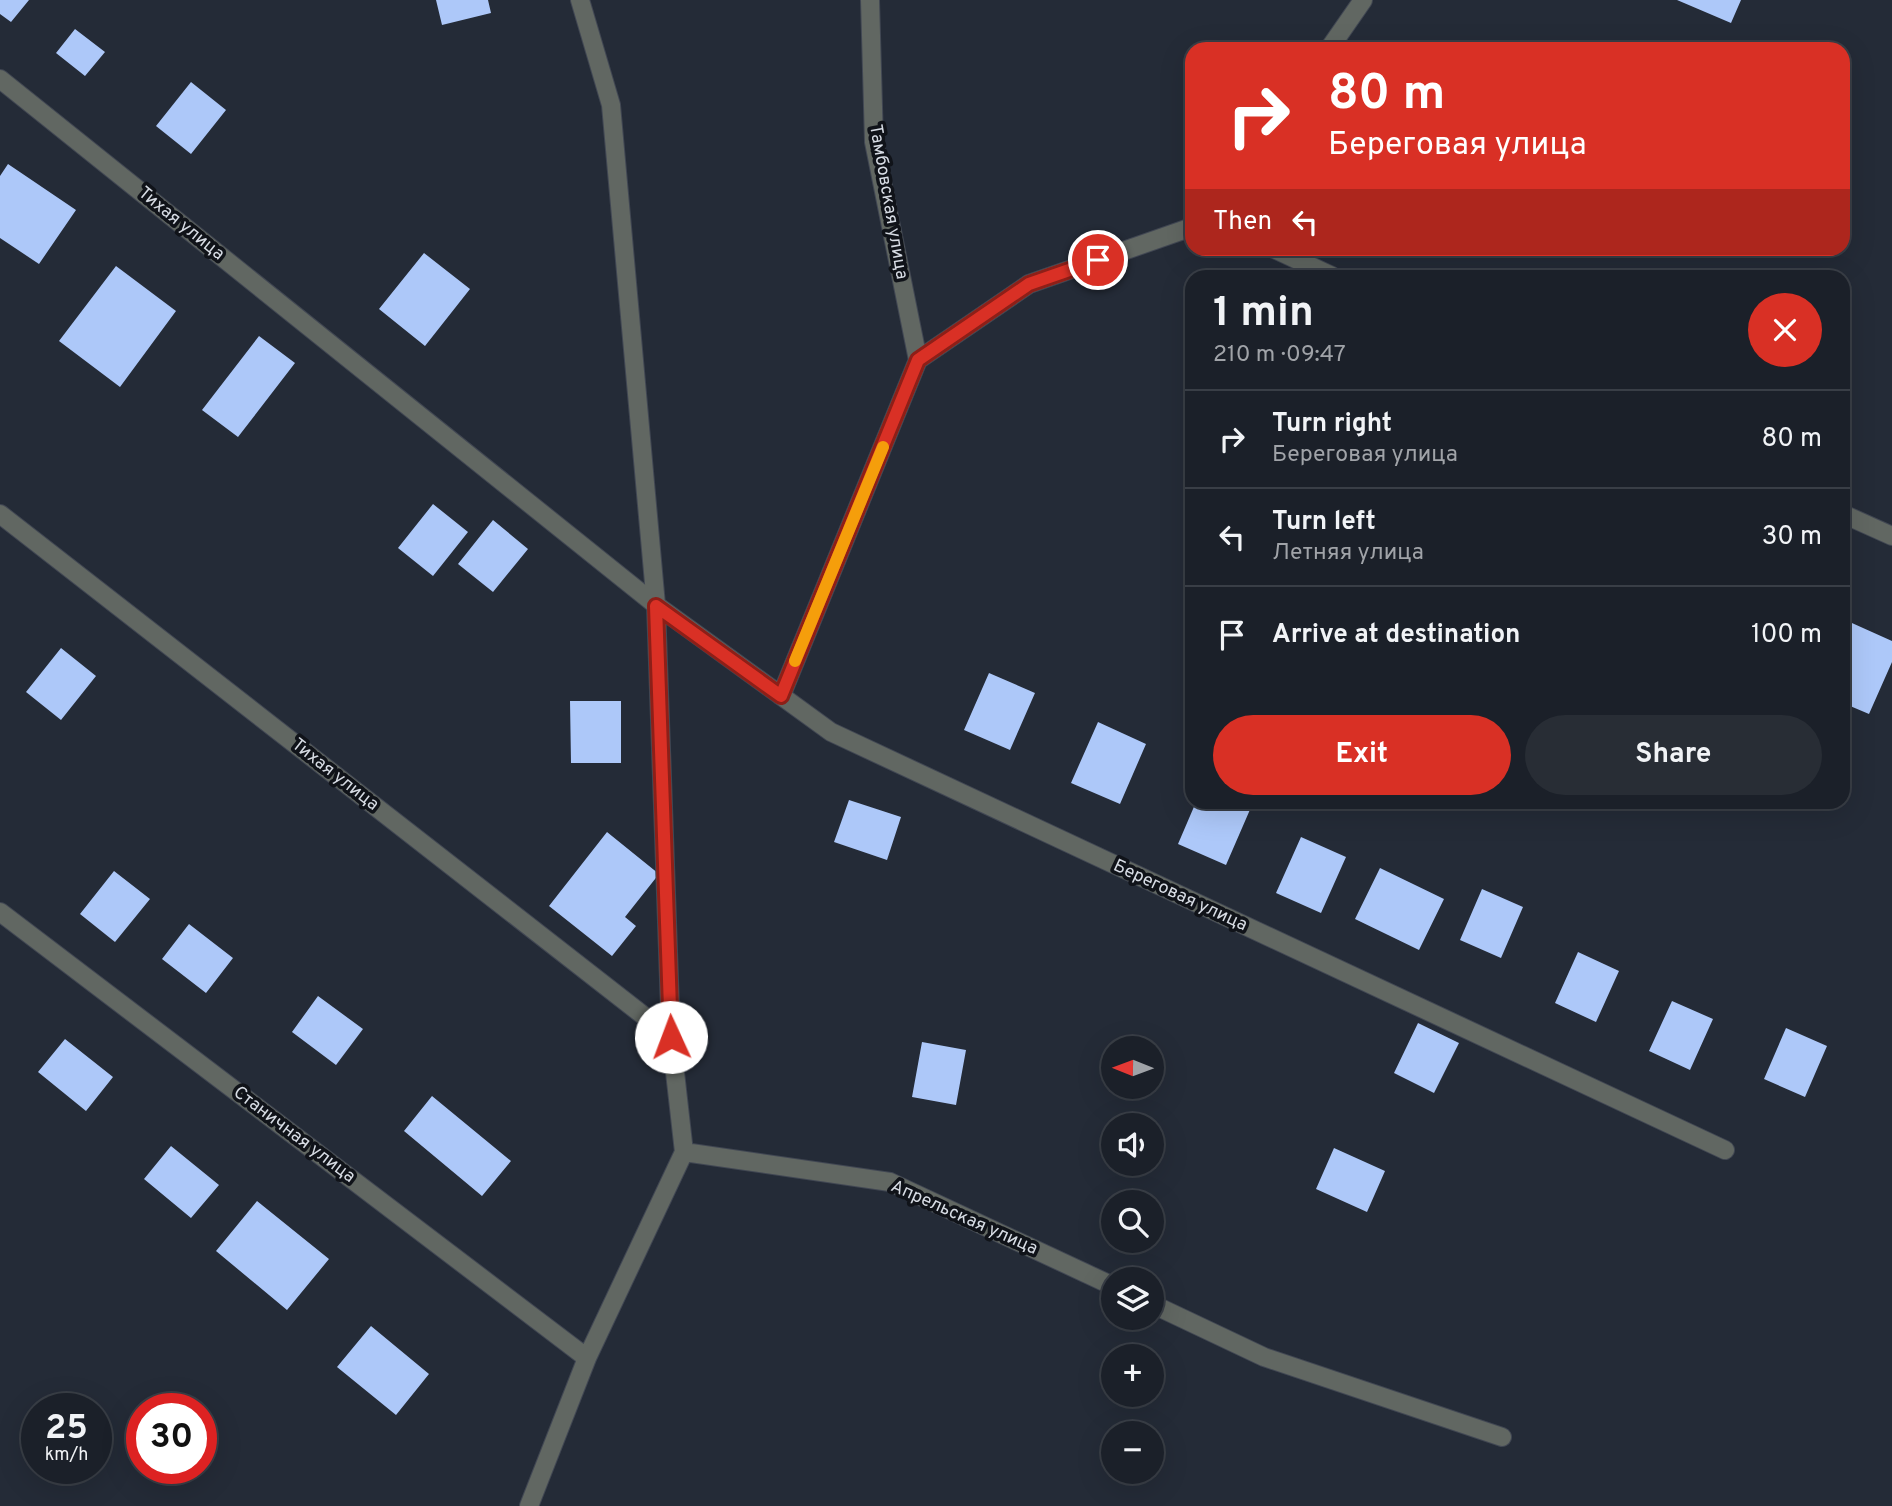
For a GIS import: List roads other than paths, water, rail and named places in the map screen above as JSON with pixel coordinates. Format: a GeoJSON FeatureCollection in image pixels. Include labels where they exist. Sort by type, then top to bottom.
{"type":"FeatureCollection","features":[{"type":"Feature","properties":{"kind":"street"},"geometry":{"type":"LineString","coordinates":[[528,1506],[587,1358],[684,1152],[671,1037],[656,606],[611,105],[580,0]]}},
{"type":"Feature","properties":{"kind":"street","name":"Тамбовская улица"},"geometry":{"type":"LineString","coordinates":[[870,0],[873,142],[918,360]]}},
{"type":"Feature","properties":{"kind":"street"},"geometry":{"type":"LineString","coordinates":[[1334,42],[1363,0]]}},
{"type":"Feature","properties":{"kind":"street","name":"Тихая улица"},"geometry":{"type":"LineString","coordinates":[[0,79],[656,606]]}},
{"type":"Feature","properties":{"kind":"street"},"geometry":{"type":"LineString","coordinates":[[781,696],[918,360],[1029,284],[1185,229]]}},
{"type":"Feature","properties":{"kind":"street"},"geometry":{"type":"LineString","coordinates":[[1289,256],[1319,270]]}},
{"type":"Feature","properties":{"kind":"street","name":"Тихая улица"},"geometry":{"type":"LineString","coordinates":[[0,513],[671,1037]]}},
{"type":"Feature","properties":{"kind":"street"},"geometry":{"type":"LineString","coordinates":[[1850,517],[1892,537]]}},
{"type":"Feature","properties":{"kind":"street","name":"Береговая улица"},"geometry":{"type":"LineString","coordinates":[[656,606],[831,732],[1725,1150]]}},
{"type":"Feature","properties":{"kind":"street","name":"Станичная улица"},"geometry":{"type":"LineString","coordinates":[[0,912],[587,1358]]}},
{"type":"Feature","properties":{"kind":"street","name":"Апрельская улица"},"geometry":{"type":"LineString","coordinates":[[684,1152],[890,1182],[1101,1280]]}},
{"type":"Feature","properties":{"kind":"street"},"geometry":{"type":"LineString","coordinates":[[1164,1310],[1264,1357],[1502,1437]]}}]}
